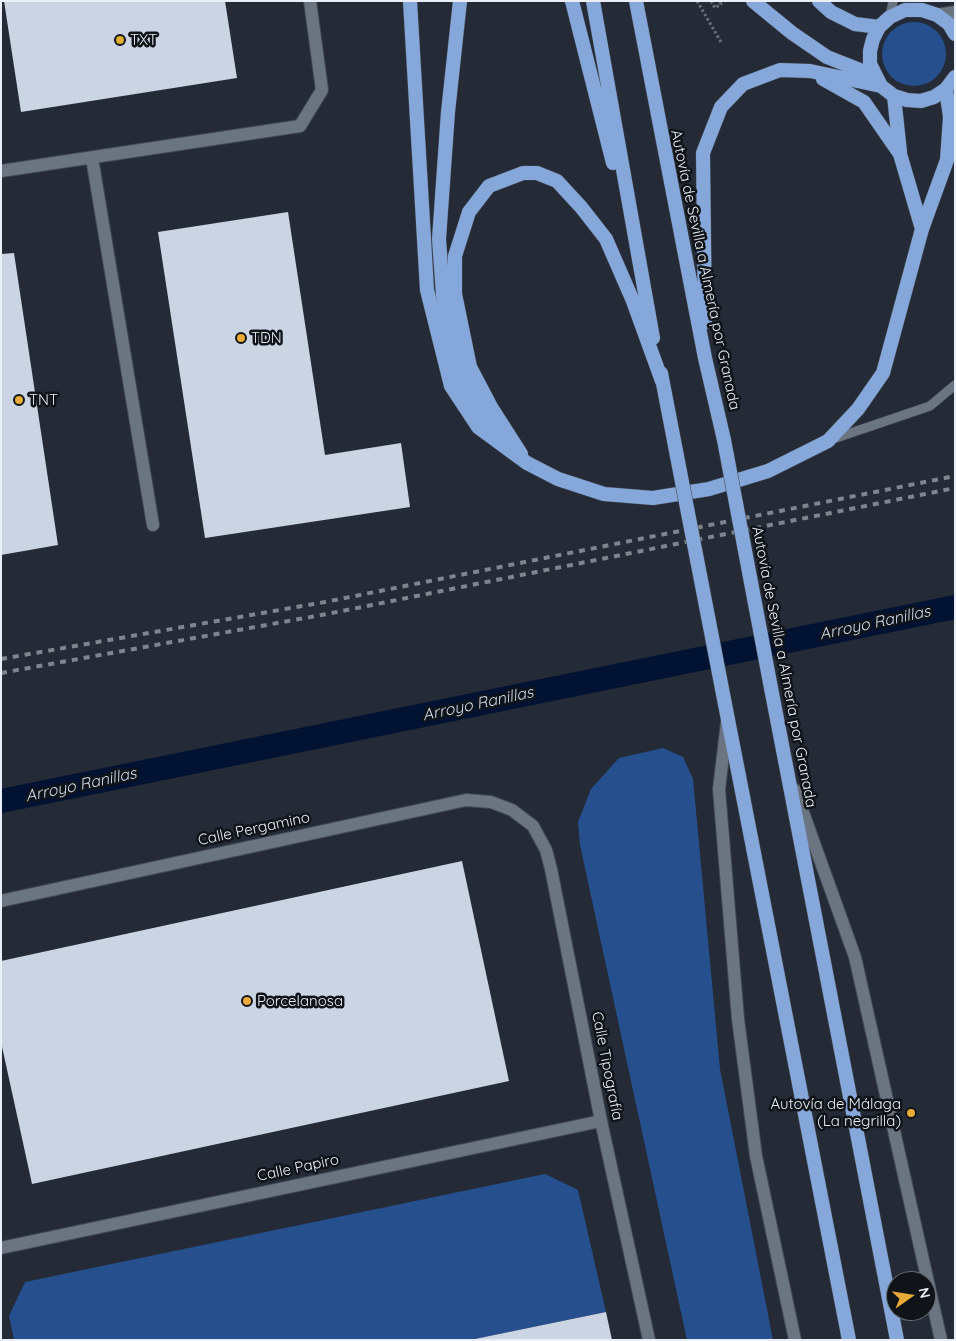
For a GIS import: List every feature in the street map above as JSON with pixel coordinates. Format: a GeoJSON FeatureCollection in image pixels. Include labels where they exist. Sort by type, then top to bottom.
{"type":"FeatureCollection","features":[{"type":"Feature","properties":{"kind":"highway"},"geometry":{"type":"LineString","coordinates":[[410,1],[427,290],[451,386],[478,427],[527,464],[558,479],[604,494],[654,498],[709,489],[768,471],[828,441],[858,409],[883,373],[922,229],[951,165],[955,148]]}},
{"type":"Feature","properties":{"kind":"highway"},"geometry":{"type":"LineString","coordinates":[[460,1],[448,112],[439,239],[442,295],[459,371],[482,416],[527,464]]}},
{"type":"Feature","properties":{"kind":"highway"},"geometry":{"type":"LineString","coordinates":[[572,1],[644,291]]}},
{"type":"Feature","properties":{"kind":"highway"},"geometry":{"type":"LineString","coordinates":[[593,1],[644,291],[849,1340]]}},
{"type":"Feature","properties":{"kind":"highway","name":"Autovía de Sevilla a Almería por Granada"},"geometry":{"type":"LineString","coordinates":[[637,1],[644,49],[705,358],[724,440],[897,1340]]}},
{"type":"Feature","properties":{"kind":"highway"},"geometry":{"type":"LineString","coordinates":[[754,1],[792,32],[826,56],[878,81],[894,96],[907,100],[921,101],[934,97],[952,81]]}},
{"type":"Feature","properties":{"kind":"highway"},"geometry":{"type":"LineString","coordinates":[[819,1],[832,12],[855,24],[879,27]]}},
{"type":"Feature","properties":{"kind":"highway"},"geometry":{"type":"LineString","coordinates":[[878,81],[870,64],[872,39],[879,27],[890,17],[920,6],[949,24],[955,34]]}},
{"type":"Feature","properties":{"kind":"highway"},"geometry":{"type":"LineString","coordinates":[[705,358],[703,153],[721,107],[743,84],[780,70],[810,71],[878,81]]}},
{"type":"Feature","properties":{"kind":"highway"},"geometry":{"type":"LineString","coordinates":[[810,71],[864,102],[900,154]]}},
{"type":"Feature","properties":{"kind":"highway"},"geometry":{"type":"LineString","coordinates":[[951,165],[950,117],[952,81]]}},
{"type":"Feature","properties":{"kind":"highway"},"geometry":{"type":"LineString","coordinates":[[894,96],[900,154],[922,229]]}},
{"type":"Feature","properties":{"kind":"highway"},"geometry":{"type":"LineString","coordinates":[[527,464],[491,407],[470,367],[455,294],[455,256],[469,212],[489,186],[523,173],[537,173],[558,181],[606,240],[632,301],[662,381]]}},
{"type":"Feature","properties":{"kind":"street"},"geometry":{"type":"LineString","coordinates":[[1,171],[300,126],[322,90],[310,1]]}},
{"type":"Feature","properties":{"kind":"street"},"geometry":{"type":"LineString","coordinates":[[937,15],[955,12]]}},
{"type":"Feature","properties":{"kind":"street"},"geometry":{"type":"LineString","coordinates":[[92,158],[152,525]]}},
{"type":"Feature","properties":{"kind":"street"},"geometry":{"type":"LineString","coordinates":[[727,715],[719,789],[738,1018],[756,1156],[795,1340]]}},
{"type":"Feature","properties":{"kind":"street"},"geometry":{"type":"LineString","coordinates":[[786,764],[855,957],[941,1340]]}},
{"type":"Feature","properties":{"kind":"street","name":"Calle Pergamino"},"geometry":{"type":"LineString","coordinates":[[1,900],[466,800],[491,802],[512,810]]}},
{"type":"Feature","properties":{"kind":"street","name":"Calle Tipografía"},"geometry":{"type":"LineString","coordinates":[[512,810],[533,826],[546,850],[601,1121],[649,1340]]}},
{"type":"Feature","properties":{"kind":"street","name":"Calle Papiro"},"geometry":{"type":"LineString","coordinates":[[1,1248],[601,1121]]}},
{"type":"Feature","properties":{"kind":"street"},"geometry":{"type":"LineString","coordinates":[[844,1313],[844,1340]]}},
{"type":"Feature","properties":{"kind":"lane"},"geometry":{"type":"LineString","coordinates":[[890,17],[893,1]]}},
{"type":"Feature","properties":{"kind":"lane"},"geometry":{"type":"LineString","coordinates":[[828,441],[930,406],[955,385]]}},
{"type":"Feature","properties":{"kind":"path"},"geometry":{"type":"LineString","coordinates":[[697,1],[721,42]]}},
{"type":"Feature","properties":{"kind":"path"},"geometry":{"type":"LineString","coordinates":[[711,1],[715,8],[721,4],[719,1]]}},
{"type":"Feature","properties":{"kind":"shaded area"},"geometry":{"type":"Polygon","coordinates":[[[914,22],[926,25],[937,31],[943,42],[946,54],[943,66],[937,77],[926,83],[914,86],[902,83],[891,77],[885,66],[882,54],[885,42],[891,31],[902,25],[914,22]]]}},
{"type":"Feature","properties":{"kind":"shaded area"},"geometry":{"type":"Polygon","coordinates":[[[663,748],[683,757],[693,779],[720,1069],[773,1340],[687,1340],[580,845],[578,822],[591,789],[619,758],[663,748]]]}},
{"type":"Feature","properties":{"kind":"shaded area"},"geometry":{"type":"Polygon","coordinates":[[[545,1174],[578,1190],[606,1312],[471,1340],[14,1340],[9,1316],[25,1282],[545,1174]]]}},
{"type":"Feature","properties":{"kind":"building","name":"TXT"},"geometry":{"type":"Polygon","coordinates":[[[4,1],[225,1],[237,78],[21,112],[4,1]]]}},
{"type":"Feature","properties":{"kind":"building","name":"TDN"},"geometry":{"type":"Polygon","coordinates":[[[288,212],[325,455],[401,443],[410,507],[205,538],[158,232],[288,212]]]}},
{"type":"Feature","properties":{"kind":"building","name":"TNT"},"geometry":{"type":"Polygon","coordinates":[[[14,253],[58,545],[1,555],[1,254],[14,253]]]}},
{"type":"Feature","properties":{"kind":"building","name":"Porcelanosa"},"geometry":{"type":"Polygon","coordinates":[[[462,861],[509,1081],[32,1184],[1,1042],[1,961],[462,861]]]}},
{"type":"Feature","properties":{"kind":"building"},"geometry":{"type":"Polygon","coordinates":[[[606,1312],[612,1340],[475,1340],[475,1339],[606,1312]]]}},
{"type":"Feature","properties":{"kind":"waterway","name":"Arroyo Ranillas"},"geometry":{"type":"LineString","coordinates":[[1,801],[955,607]]}},
{"type":"Feature","properties":{"kind":"railway"},"geometry":{"type":"LineString","coordinates":[[1,659],[325,602],[955,476]]}},
{"type":"Feature","properties":{"kind":"railway"},"geometry":{"type":"LineString","coordinates":[[1,673],[327,614],[955,488]]}},
{"type":"Feature","properties":{"kind":"place","name":"TXT"},"geometry":{"type":"Point","coordinates":[120,40]}},
{"type":"Feature","properties":{"kind":"place","name":"TDN"},"geometry":{"type":"Point","coordinates":[241,338]}},
{"type":"Feature","properties":{"kind":"place","name":"TNT"},"geometry":{"type":"Point","coordinates":[19,400]}},
{"type":"Feature","properties":{"kind":"place","name":"Porcelanosa"},"geometry":{"type":"Point","coordinates":[247,1001]}},
{"type":"Feature","properties":{"kind":"place","name":"Autovía de Málaga (La negrilla)"},"geometry":{"type":"Point","coordinates":[911,1113]}}]}
